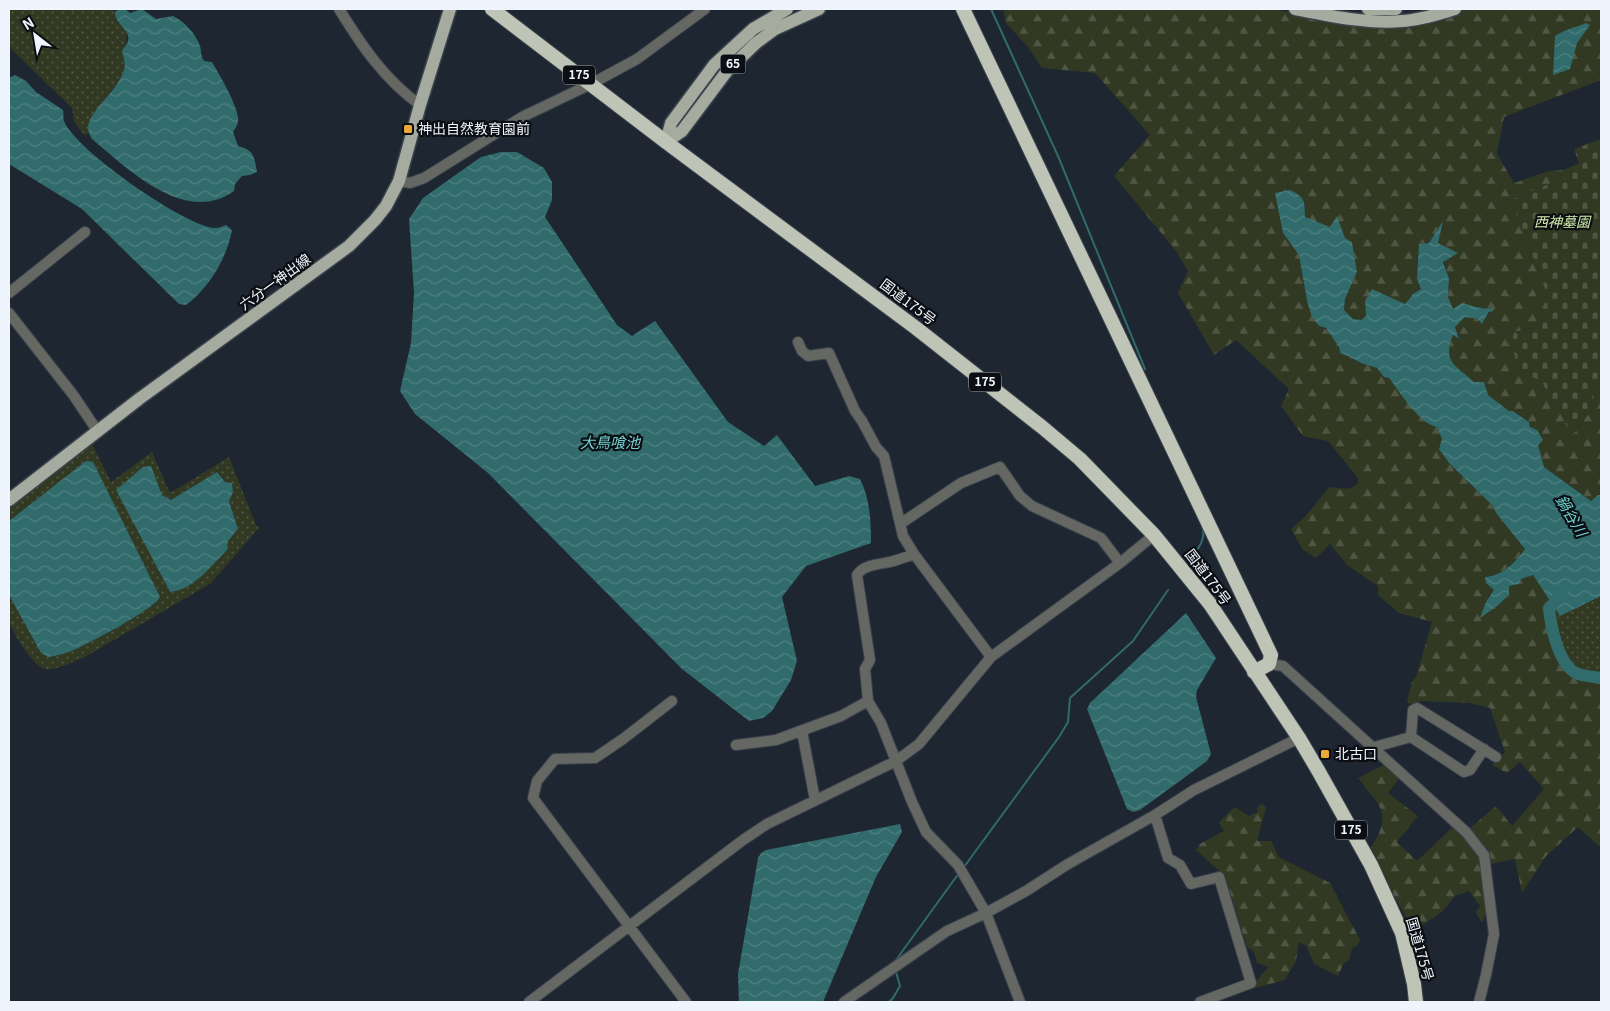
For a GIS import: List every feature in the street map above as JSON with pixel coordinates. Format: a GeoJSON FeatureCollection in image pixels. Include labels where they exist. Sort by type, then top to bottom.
{"type":"FeatureCollection","features":[{"type":"Feature","properties":{"kind":"highway","name":"国道175号"},"geometry":{"type":"LineString","coordinates":[[492,9],[666,142],[916,328],[1042,427],[1080,459],[1154,535],[1210,604],[1299,738],[1371,865],[1398,924],[1409,960],[1416,1002]]}},
{"type":"Feature","properties":{"kind":"highway","name":"国道175号"},"geometry":{"type":"LineString","coordinates":[[963,9],[1272,656],[1269,664]]}},
{"type":"Feature","properties":{"kind":"highway"},"geometry":{"type":"LineString","coordinates":[[1254,672],[1269,664]]}},
{"type":"Feature","properties":{"kind":"main road","name":"六分一神出線"},"geometry":{"type":"LineString","coordinates":[[9,500],[147,393],[349,246],[375,220],[386,206],[399,181],[450,9]]}},
{"type":"Feature","properties":{"kind":"main road","name":"65"},"geometry":{"type":"LineString","coordinates":[[666,142],[671,123],[714,65],[753,29],[787,9]]}},
{"type":"Feature","properties":{"kind":"main road","name":"65"},"geometry":{"type":"LineString","coordinates":[[666,142],[682,131],[727,71],[756,43],[775,29],[819,9]]}},
{"type":"Feature","properties":{"kind":"main road"},"geometry":{"type":"LineString","coordinates":[[1295,9],[1380,22],[1403,21],[1455,9]]}},
{"type":"Feature","properties":{"kind":"main road"},"geometry":{"type":"LineString","coordinates":[[1368,9],[1396,9]]}},
{"type":"Feature","properties":{"kind":"street"},"geometry":{"type":"LineString","coordinates":[[339,9],[365,50],[403,93],[420,105]]}},
{"type":"Feature","properties":{"kind":"street"},"geometry":{"type":"LineString","coordinates":[[399,181],[410,183],[424,178],[522,117],[591,84],[637,59],[705,9]]}},
{"type":"Feature","properties":{"kind":"street"},"geometry":{"type":"LineString","coordinates":[[9,293],[85,232]]}},
{"type":"Feature","properties":{"kind":"street"},"geometry":{"type":"LineString","coordinates":[[9,313],[74,396],[98,432]]}},
{"type":"Feature","properties":{"kind":"street"},"geometry":{"type":"LineString","coordinates":[[798,342],[802,351],[808,356],[828,353],[855,411],[876,447],[884,456],[903,536],[914,554],[991,657]]}},
{"type":"Feature","properties":{"kind":"street"},"geometry":{"type":"LineString","coordinates":[[900,524],[961,483],[1000,466],[1020,496],[1032,506],[1101,538],[1120,563]]}},
{"type":"Feature","properties":{"kind":"street"},"geometry":{"type":"LineString","coordinates":[[529,1002],[767,824],[896,761],[919,744],[991,657],[1120,563],[1154,535]]}},
{"type":"Feature","properties":{"kind":"street"},"geometry":{"type":"LineString","coordinates":[[914,554],[892,562],[874,565],[859,572],[857,575],[870,660],[865,669],[868,701],[881,723],[926,832],[958,865],[986,913],[1020,1002]]}},
{"type":"Feature","properties":{"kind":"street"},"geometry":{"type":"LineString","coordinates":[[1269,664],[1283,666],[1466,832],[1484,855],[1494,934],[1479,1002]]}},
{"type":"Feature","properties":{"kind":"street"},"geometry":{"type":"LineString","coordinates":[[672,701],[595,758],[555,759],[537,781],[533,798],[686,1002]]}},
{"type":"Feature","properties":{"kind":"street"},"geometry":{"type":"LineString","coordinates":[[736,745],[776,740],[841,716],[868,701]]}},
{"type":"Feature","properties":{"kind":"street"},"geometry":{"type":"LineString","coordinates":[[1411,738],[1413,710],[1417,708],[1496,757]]}},
{"type":"Feature","properties":{"kind":"street"},"geometry":{"type":"LineString","coordinates":[[802,730],[815,800]]}},
{"type":"Feature","properties":{"kind":"street"},"geometry":{"type":"LineString","coordinates":[[844,1002],[947,931],[986,913],[1155,815],[1194,790],[1299,738]]}},
{"type":"Feature","properties":{"kind":"street"},"geometry":{"type":"LineString","coordinates":[[1374,749],[1378,746],[1411,738],[1464,772],[1470,770],[1484,749]]}},
{"type":"Feature","properties":{"kind":"street"},"geometry":{"type":"LineString","coordinates":[[1155,815],[1168,858],[1180,865],[1191,884],[1219,877],[1251,983],[1200,1002]]}},
{"type":"Feature","properties":{"kind":"green space"},"geometry":{"type":"Polygon","coordinates":[[[9,9],[111,9],[115,12],[117,22],[127,31],[126,46],[122,50],[125,68],[121,78],[92,116],[89,133],[84,135],[74,121],[72,108],[9,47],[9,9]]]}},
{"type":"Feature","properties":{"kind":"green space"},"geometry":{"type":"Polygon","coordinates":[[[1003,9],[1272,9],[1374,28],[1426,24],[1466,9],[1601,9],[1601,80],[1504,117],[1497,154],[1514,183],[1549,171],[1564,170],[1554,182],[1511,200],[1549,296],[1533,328],[1514,332],[1522,374],[1535,378],[1543,384],[1551,400],[1561,410],[1571,438],[1596,403],[1592,393],[1601,392],[1601,495],[1598,495],[1591,501],[1544,467],[1529,422],[1514,411],[1509,411],[1497,403],[1452,364],[1448,349],[1453,335],[1459,339],[1455,327],[1465,316],[1478,319],[1482,324],[1493,308],[1483,310],[1476,306],[1453,310],[1448,297],[1449,278],[1438,243],[1442,223],[1429,243],[1419,244],[1417,279],[1421,289],[1413,294],[1405,304],[1365,301],[1366,316],[1361,320],[1353,320],[1344,311],[1345,299],[1357,272],[1352,242],[1345,238],[1337,217],[1330,228],[1305,217],[1305,203],[1283,233],[1299,255],[1307,301],[1319,326],[1333,336],[1340,353],[1377,368],[1384,377],[1389,378],[1420,417],[1437,427],[1442,439],[1439,449],[1449,463],[1493,506],[1496,513],[1525,549],[1503,571],[1486,577],[1487,583],[1494,590],[1486,602],[1509,586],[1519,584],[1521,579],[1533,575],[1560,616],[1547,625],[1565,667],[1577,676],[1601,680],[1601,848],[1578,827],[1546,856],[1522,893],[1515,859],[1491,864],[1488,851],[1469,829],[1496,806],[1512,826],[1544,789],[1520,762],[1507,773],[1492,765],[1505,752],[1490,708],[1469,703],[1420,701],[1414,706],[1407,701],[1432,622],[1399,613],[1378,595],[1378,586],[1347,565],[1330,544],[1316,558],[1303,550],[1291,529],[1305,517],[1329,487],[1352,488],[1358,483],[1358,478],[1328,441],[1303,436],[1281,406],[1289,389],[1236,340],[1214,355],[1178,293],[1188,271],[1176,251],[1114,176],[1150,135],[1095,73],[1042,68],[1028,47],[1006,23],[1003,9]]]}},
{"type":"Feature","properties":{"kind":"green space","name":"西神墓園"},"geometry":{"type":"Polygon","coordinates":[[[1601,139],[1601,392],[1592,393],[1596,403],[1571,438],[1561,410],[1551,400],[1543,384],[1535,378],[1522,374],[1511,346],[1514,332],[1533,328],[1548,296],[1511,200],[1554,182],[1564,170],[1579,163],[1574,149],[1601,139]]]}},
{"type":"Feature","properties":{"kind":"green space"},"geometry":{"type":"Polygon","coordinates":[[[92,444],[111,482],[152,452],[169,491],[172,492],[229,457],[256,525],[259,528],[210,584],[83,658],[60,667],[46,669],[30,657],[11,627],[8,616],[9,595],[41,653],[48,657],[89,643],[156,603],[93,462],[86,462],[9,521],[9,509],[92,444]],[[217,472],[171,500],[162,495],[117,491],[170,592],[189,585],[200,577],[227,550],[228,541],[238,529],[229,500],[233,492],[232,483],[225,482],[217,472]]]}},
{"type":"Feature","properties":{"kind":"green space"},"geometry":{"type":"Polygon","coordinates":[[[1601,596],[1601,680],[1577,676],[1565,667],[1547,624],[1601,596]]]}},
{"type":"Feature","properties":{"kind":"green space"},"geometry":{"type":"Polygon","coordinates":[[[1386,764],[1401,776],[1388,793],[1418,816],[1397,842],[1417,861],[1455,825],[1478,847],[1490,907],[1482,922],[1476,912],[1480,906],[1469,891],[1455,896],[1442,912],[1418,928],[1416,935],[1369,851],[1381,828],[1382,812],[1358,778],[1386,764]]]}},
{"type":"Feature","properties":{"kind":"green space"},"geometry":{"type":"Polygon","coordinates":[[[1261,804],[1266,807],[1257,841],[1271,841],[1279,857],[1330,883],[1360,940],[1357,946],[1352,948],[1349,960],[1344,963],[1338,976],[1314,964],[1306,946],[1299,942],[1296,961],[1285,980],[1255,988],[1253,985],[1268,967],[1257,963],[1254,952],[1247,947],[1225,876],[1196,850],[1200,844],[1224,831],[1219,822],[1235,807],[1249,816],[1258,812],[1257,808],[1261,804]]]}},
{"type":"Feature","properties":{"kind":"water"},"geometry":{"type":"Polygon","coordinates":[[[119,9],[125,9],[130,13],[142,9],[156,19],[173,16],[177,18],[196,37],[204,61],[212,62],[236,108],[238,122],[233,132],[238,146],[252,154],[257,172],[242,176],[235,184],[234,191],[215,200],[196,202],[177,198],[140,178],[91,138],[88,129],[93,114],[117,84],[125,67],[122,50],[127,44],[128,39],[125,30],[116,17],[115,12],[119,9]]]}},
{"type":"Feature","properties":{"kind":"water"},"geometry":{"type":"Polygon","coordinates":[[[1586,23],[1590,25],[1577,43],[1570,69],[1553,75],[1555,36],[1586,23]]]}},
{"type":"Feature","properties":{"kind":"water"},"geometry":{"type":"Polygon","coordinates":[[[15,75],[26,81],[36,92],[63,110],[64,121],[72,134],[132,185],[181,215],[201,224],[215,228],[226,225],[232,230],[230,241],[216,272],[202,290],[186,305],[179,304],[82,209],[9,164],[9,78],[15,75]]]}},
{"type":"Feature","properties":{"kind":"water","name":"大鳥喰池"},"geometry":{"type":"Polygon","coordinates":[[[501,152],[517,152],[544,168],[552,182],[552,200],[545,217],[617,325],[632,336],[655,321],[728,422],[764,446],[777,435],[815,486],[849,476],[860,479],[868,502],[871,543],[806,566],[782,597],[797,661],[791,680],[772,711],[763,718],[749,721],[682,669],[488,473],[415,414],[400,391],[411,343],[414,293],[409,219],[423,198],[481,157],[501,152]]]}},
{"type":"Feature","properties":{"kind":"water"},"geometry":{"type":"Polygon","coordinates":[[[1290,190],[1299,195],[1303,200],[1305,217],[1330,227],[1337,216],[1345,238],[1352,242],[1357,272],[1345,299],[1344,310],[1353,319],[1361,320],[1366,316],[1365,301],[1372,289],[1405,304],[1413,294],[1421,289],[1417,279],[1419,244],[1429,243],[1443,221],[1438,243],[1458,253],[1443,262],[1449,278],[1448,297],[1453,309],[1462,303],[1482,308],[1494,308],[1493,311],[1489,312],[1482,324],[1478,319],[1465,317],[1455,327],[1459,339],[1453,335],[1450,344],[1450,358],[1474,382],[1484,382],[1488,395],[1509,411],[1513,411],[1529,422],[1530,427],[1537,430],[1543,440],[1538,445],[1544,467],[1591,501],[1598,495],[1601,495],[1601,596],[1560,616],[1533,575],[1521,579],[1519,584],[1509,586],[1509,595],[1480,618],[1486,602],[1494,590],[1486,583],[1485,577],[1497,574],[1508,568],[1525,549],[1496,513],[1493,506],[1449,463],[1439,449],[1442,439],[1437,427],[1423,420],[1404,399],[1389,378],[1384,377],[1377,368],[1340,353],[1339,347],[1326,328],[1319,326],[1312,317],[1307,301],[1299,255],[1283,233],[1275,193],[1290,190]]]}},
{"type":"Feature","properties":{"kind":"water"},"geometry":{"type":"Polygon","coordinates":[[[86,461],[93,462],[160,597],[135,617],[106,633],[74,650],[48,657],[41,653],[9,595],[9,521],[86,461]]]}},
{"type":"Feature","properties":{"kind":"water"},"geometry":{"type":"Polygon","coordinates":[[[151,466],[162,495],[171,500],[217,472],[225,482],[232,483],[233,492],[229,501],[238,529],[228,541],[227,550],[194,582],[186,587],[170,592],[116,490],[143,467],[151,466]]]}},
{"type":"Feature","properties":{"kind":"water"},"geometry":{"type":"Polygon","coordinates":[[[1186,613],[1216,658],[1197,690],[1196,697],[1211,754],[1207,761],[1140,810],[1133,812],[1127,809],[1087,709],[1090,703],[1186,613]]]}},
{"type":"Feature","properties":{"kind":"water"},"geometry":{"type":"Polygon","coordinates":[[[900,824],[902,832],[876,877],[823,1002],[739,1002],[738,974],[758,858],[761,853],[766,850],[900,824]]]}},
{"type":"Feature","properties":{"kind":"waterway"},"geometry":{"type":"LineString","coordinates":[[991,9],[1058,156],[1145,369]]}},
{"type":"Feature","properties":{"kind":"waterway"},"geometry":{"type":"LineString","coordinates":[[1190,561],[1202,540],[1202,526]]}},
{"type":"Feature","properties":{"kind":"waterway"},"geometry":{"type":"LineString","coordinates":[[964,867],[1059,737],[1068,722],[1070,698],[1133,641],[1168,590]]}},
{"type":"Feature","properties":{"kind":"waterway","name":"鍋谷川"},"geometry":{"type":"LineString","coordinates":[[1562,593],[1549,609],[1554,636],[1561,655],[1571,670],[1578,674],[1601,678]]}},
{"type":"Feature","properties":{"kind":"waterway"},"geometry":{"type":"LineString","coordinates":[[896,960],[959,873]]}},
{"type":"Feature","properties":{"kind":"waterway"},"geometry":{"type":"LineString","coordinates":[[889,1002],[900,986],[896,972]]}},
{"type":"Feature","properties":{"kind":"place","name":"神出自然教育園前"},"geometry":{"type":"Point","coordinates":[408,129]}},
{"type":"Feature","properties":{"kind":"place","name":"北古口"},"geometry":{"type":"Point","coordinates":[1325,754]}}]}
